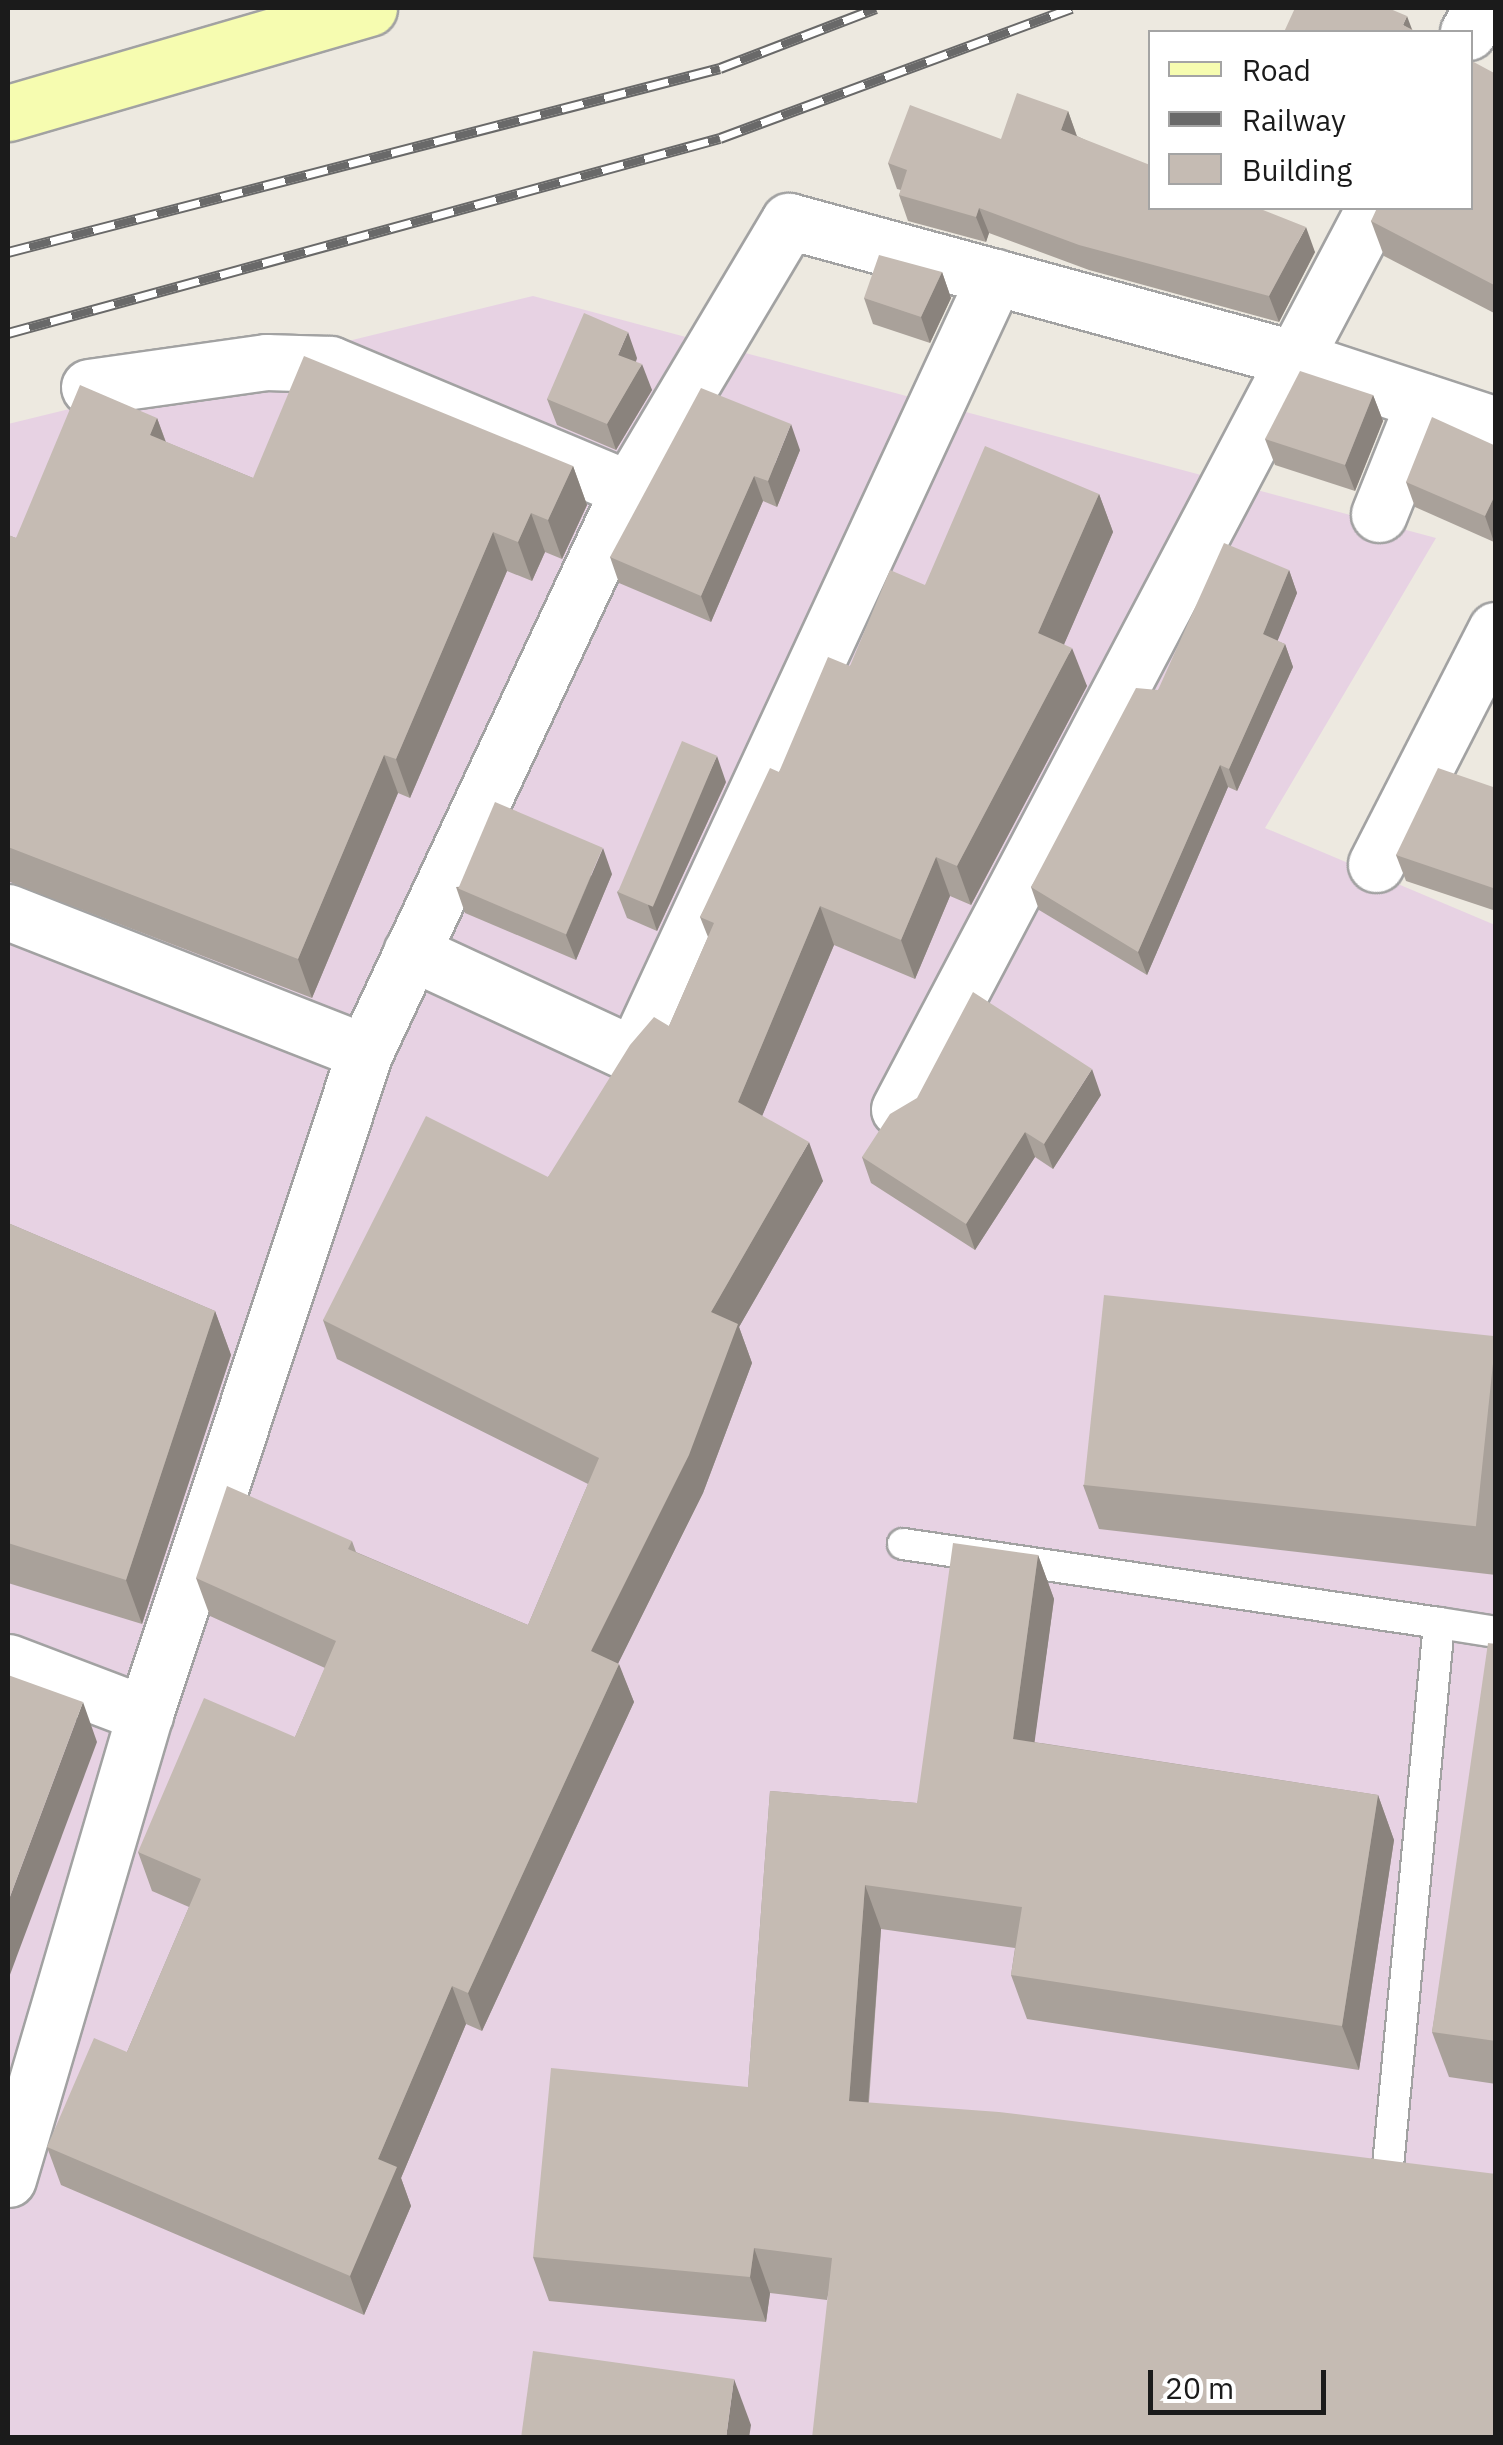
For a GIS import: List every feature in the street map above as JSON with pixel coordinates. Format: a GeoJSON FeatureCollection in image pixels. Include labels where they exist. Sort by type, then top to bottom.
{"type":"FeatureCollection","features":[{"type":"Feature","properties":{"kind":"street"},"geometry":{"type":"LineString","coordinates":[[8,113],[370,8]]}},
{"type":"Feature","properties":{"kind":"street"},"geometry":{"type":"LineString","coordinates":[[1469,30],[1482,8]]}},
{"type":"Feature","properties":{"kind":"street"},"geometry":{"type":"LineString","coordinates":[[899,1110],[1094,749],[1292,358],[1373,210]]}},
{"type":"Feature","properties":{"kind":"street"},"geometry":{"type":"LineString","coordinates":[[8,2179],[146,1714],[365,1052],[629,489],[788,221],[1292,358],[1496,425]]}},
{"type":"Feature","properties":{"kind":"street"},"geometry":{"type":"LineString","coordinates":[[411,952],[634,1056],[994,277]]}},
{"type":"Feature","properties":{"kind":"street"},"geometry":{"type":"LineString","coordinates":[[88,387],[266,362],[330,364],[629,489]]}},
{"type":"Feature","properties":{"kind":"street"},"geometry":{"type":"LineString","coordinates":[[1379,514],[1424,402]]}},
{"type":"Feature","properties":{"kind":"street"},"geometry":{"type":"LineString","coordinates":[[1376,864],[1496,630]]}},
{"type":"Feature","properties":{"kind":"street"},"geometry":{"type":"LineString","coordinates":[[8,912],[365,1052]]}},
{"type":"Feature","properties":{"kind":"street"},"geometry":{"type":"LineString","coordinates":[[8,1662],[146,1714]]}},
{"type":"Feature","properties":{"kind":"lane"},"geometry":{"type":"LineString","coordinates":[[903,1544],[1496,1632]]}},
{"type":"Feature","properties":{"kind":"lane"},"geometry":{"type":"LineString","coordinates":[[1388,2166],[1440,1623]]}},
{"type":"Feature","properties":{"kind":"lane"},"geometry":{"type":"LineString","coordinates":[[1349,2161],[1424,2170]]}},
{"type":"Feature","properties":{"kind":"shaded area"},"geometry":{"type":"Polygon","coordinates":[[[533,296],[1436,538],[1265,828],[1495,925],[1495,2437],[8,2437],[8,424],[533,296]]]}},
{"type":"Feature","properties":{"kind":"building"},"geometry":{"type":"Polygon","coordinates":[[[1295,8],[1388,8],[1407,16],[1403,25],[1413,30],[1285,30],[1295,8]]]}},
{"type":"Feature","properties":{"kind":"building"},"geometry":{"type":"Polygon","coordinates":[[[1473,62],[1496,74],[1496,286],[1371,221],[1376,210],[1473,210],[1473,62]]]}},
{"type":"Feature","properties":{"kind":"building"},"geometry":{"type":"Polygon","coordinates":[[[1017,93],[1068,111],[1061,130],[1148,164],[1148,210],[1263,210],[1306,227],[1269,296],[1079,245],[979,208],[976,217],[899,195],[907,170],[888,163],[910,105],[1001,139],[1017,93]]]}},
{"type":"Feature","properties":{"kind":"building"},"geometry":{"type":"Polygon","coordinates":[[[879,255],[942,272],[921,317],[864,298],[879,255]]]}},
{"type":"Feature","properties":{"kind":"building"},"geometry":{"type":"Polygon","coordinates":[[[584,313],[628,332],[618,355],[642,364],[607,424],[547,399],[584,313]]]}},
{"type":"Feature","properties":{"kind":"building"},"geometry":{"type":"Polygon","coordinates":[[[304,356],[573,466],[548,520],[531,513],[518,542],[493,532],[396,759],[384,755],[298,959],[8,847],[8,535],[16,538],[80,385],[157,418],[150,435],[253,478],[304,356]]]}},
{"type":"Feature","properties":{"kind":"building"},"geometry":{"type":"Polygon","coordinates":[[[1300,371],[1373,395],[1345,465],[1265,439],[1300,371]]]}},
{"type":"Feature","properties":{"kind":"building"},"geometry":{"type":"Polygon","coordinates":[[[701,388],[791,424],[768,481],[754,476],[701,596],[610,557],[701,388]]]}},
{"type":"Feature","properties":{"kind":"building"},"geometry":{"type":"Polygon","coordinates":[[[1432,417],[1496,446],[1496,493],[1485,516],[1406,482],[1432,417]]]}},
{"type":"Feature","properties":{"kind":"building"},"geometry":{"type":"Polygon","coordinates":[[[985,446],[1099,494],[1038,633],[1072,648],[957,866],[936,857],[901,940],[820,906],[738,1102],[809,1142],[711,1312],[738,1324],[689,1455],[591,1651],[619,1664],[468,1993],[452,1986],[378,2159],[397,2167],[350,2276],[47,2147],[94,2038],[127,2052],[201,1879],[138,1852],[204,1698],[295,1737],[336,1641],[196,1578],[227,1486],[352,1541],[348,1549],[528,1625],[599,1458],[323,1320],[426,1116],[548,1177],[630,1045],[654,1017],[669,1026],[714,923],[700,917],[770,768],[779,772],[828,657],[850,666],[890,570],[925,585],[985,446]]]}},
{"type":"Feature","properties":{"kind":"building"},"geometry":{"type":"Polygon","coordinates":[[[1224,543],[1289,570],[1263,634],[1285,644],[1229,769],[1220,765],[1138,952],[1031,887],[1136,688],[1158,690],[1224,543]]]}},
{"type":"Feature","properties":{"kind":"building"},"geometry":{"type":"Polygon","coordinates":[[[682,741],[717,756],[653,907],[618,892],[682,741]]]}},
{"type":"Feature","properties":{"kind":"building"},"geometry":{"type":"Polygon","coordinates":[[[1438,768],[1496,788],[1496,889],[1396,855],[1438,768]]]}},
{"type":"Feature","properties":{"kind":"building"},"geometry":{"type":"Polygon","coordinates":[[[495,802],[603,848],[566,934],[458,889],[495,802]]]}},
{"type":"Feature","properties":{"kind":"building"},"geometry":{"type":"Polygon","coordinates":[[[973,992],[1092,1069],[1044,1144],[1025,1132],[966,1224],[862,1157],[890,1114],[917,1098],[973,992]]]}},
{"type":"Feature","properties":{"kind":"building"},"geometry":{"type":"Polygon","coordinates":[[[8,1223],[215,1311],[126,1580],[8,1543],[8,1223]]]}},
{"type":"Feature","properties":{"kind":"building"},"geometry":{"type":"Polygon","coordinates":[[[1104,1295],[1496,1336],[1476,1526],[1084,1485],[1104,1295]]]}},
{"type":"Feature","properties":{"kind":"building"},"geometry":{"type":"Polygon","coordinates":[[[953,1543],[1038,1555],[1013,1739],[1378,1795],[1342,2026],[1011,1975],[1022,1907],[865,1885],[849,2101],[999,2112],[1496,2174],[1496,2438],[812,2438],[832,2258],[754,2248],[750,2277],[533,2257],[551,2068],[748,2087],[770,1791],[917,1803],[953,1543]]]}},
{"type":"Feature","properties":{"kind":"building"},"geometry":{"type":"Polygon","coordinates":[[[1488,1643],[1496,1644],[1496,2041],[1432,2032],[1488,1643]]]}},
{"type":"Feature","properties":{"kind":"building"},"geometry":{"type":"Polygon","coordinates":[[[8,1675],[83,1702],[8,1902],[8,1675]]]}},
{"type":"Feature","properties":{"kind":"building"},"geometry":{"type":"Polygon","coordinates":[[[533,2351],[734,2379],[726,2438],[521,2438],[533,2351]]]}},
{"type":"Feature","properties":{"kind":"railway"},"geometry":{"type":"LineString","coordinates":[[8,252],[720,68],[876,8]]}},
{"type":"Feature","properties":{"kind":"railway"},"geometry":{"type":"LineString","coordinates":[[8,333],[720,138],[1072,8]]}}]}
